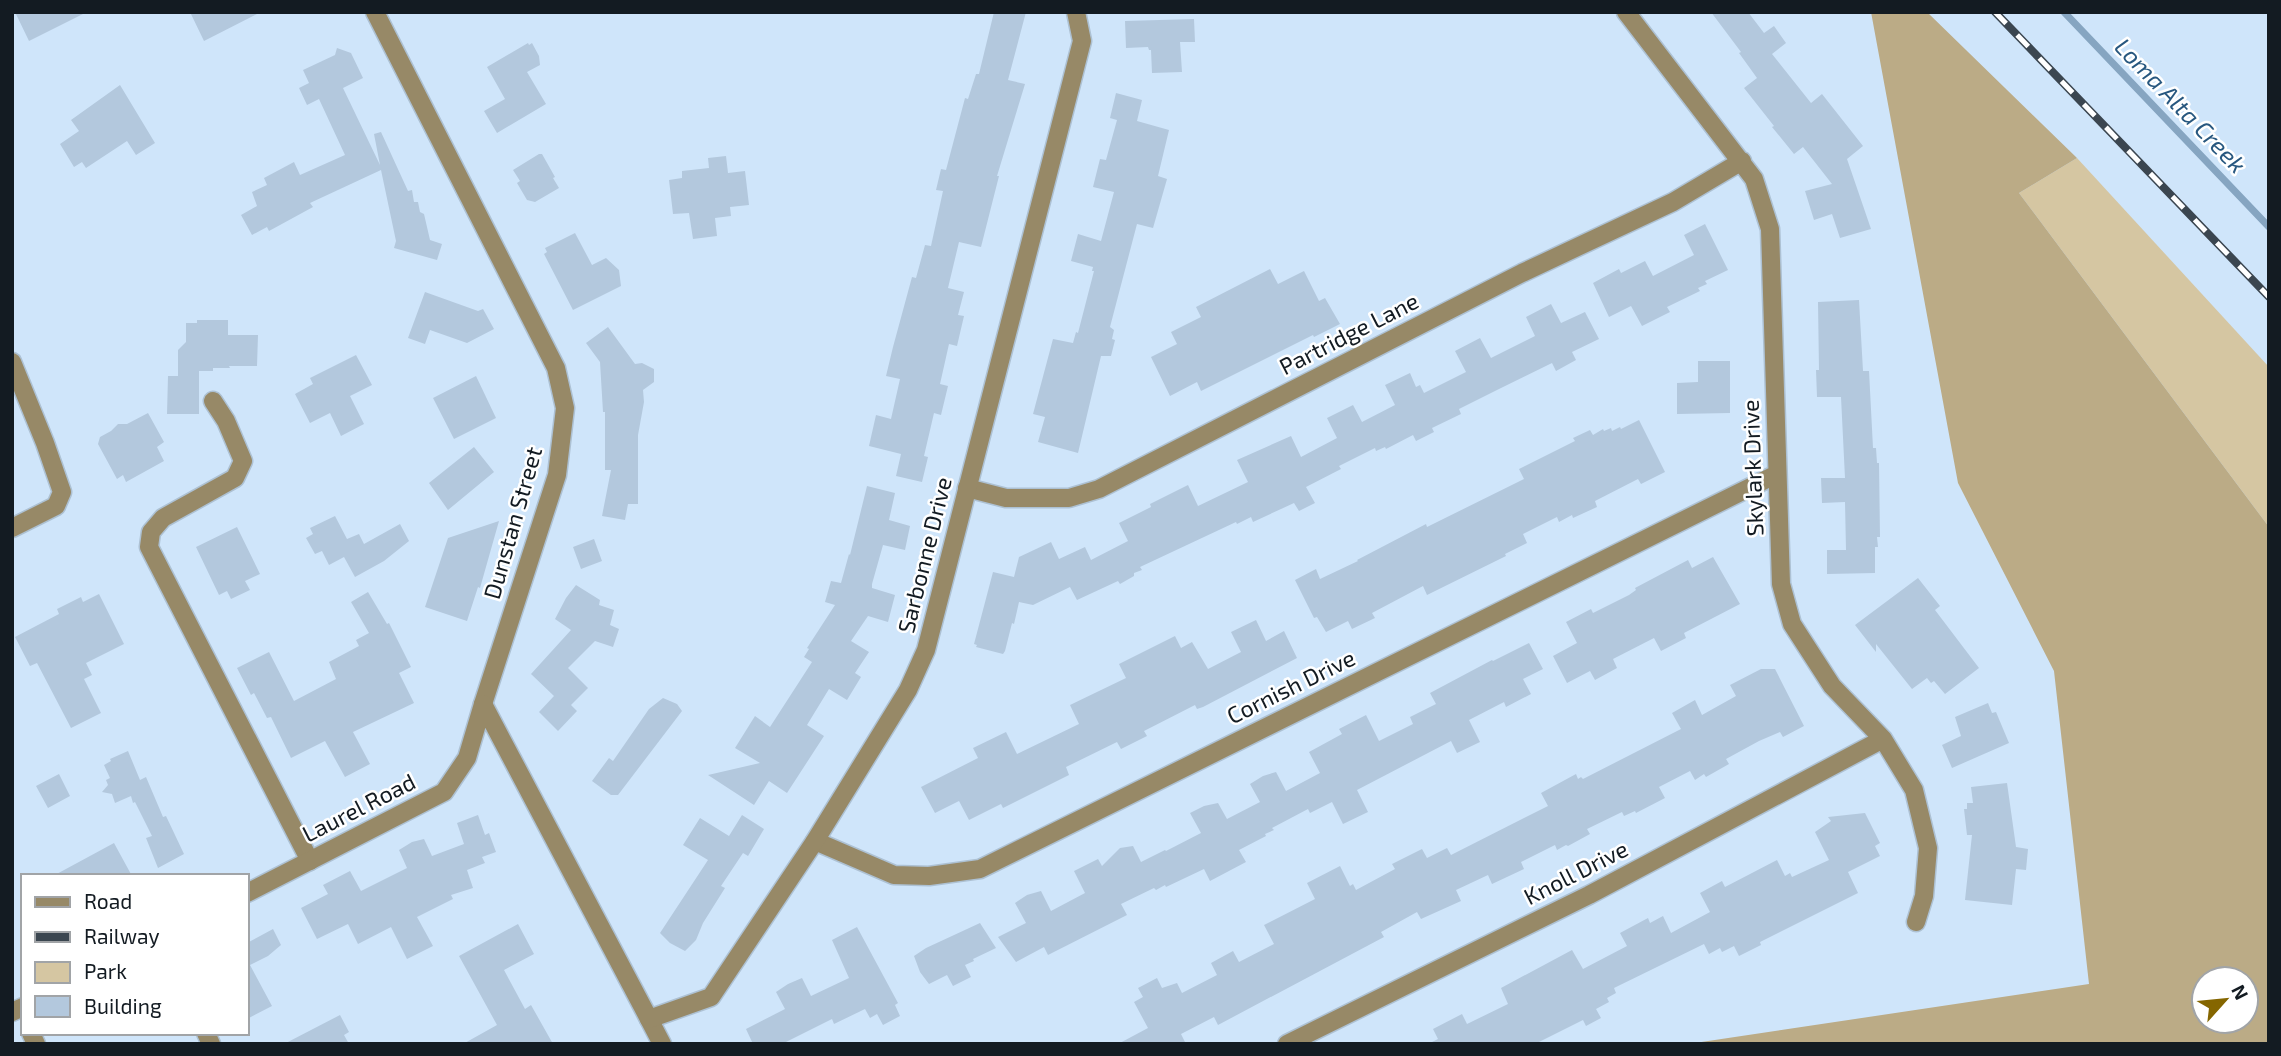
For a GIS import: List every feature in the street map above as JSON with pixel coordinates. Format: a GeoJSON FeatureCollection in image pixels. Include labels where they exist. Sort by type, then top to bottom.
{"type":"FeatureCollection","features":[{"type":"Feature","properties":{"kind":"street","name":"Dunstan Street"},"geometry":{"type":"LineString","coordinates":[[375,12],[556,368],[565,408],[557,475],[484,704]]}},
{"type":"Feature","properties":{"kind":"street","name":"Sarbonne Drive"},"geometry":{"type":"LineString","coordinates":[[649,1019],[711,998],[815,841],[919,668],[926,650],[1082,41],[1076,12]]}},
{"type":"Feature","properties":{"kind":"street","name":"Skylark Drive"},"geometry":{"type":"LineString","coordinates":[[1626,12],[1754,179],[1770,229],[1781,584],[1792,624],[1832,686],[1883,739],[1914,789],[1928,848],[1924,896],[1916,922]]}},
{"type":"Feature","properties":{"kind":"street","name":"Partridge Lane"},"geometry":{"type":"LineString","coordinates":[[967,488],[1006,498],[1069,498],[1099,489],[1522,273],[1673,202],[1742,161]]}},
{"type":"Feature","properties":{"kind":"street"},"geometry":{"type":"LineString","coordinates":[[12,362],[62,492],[56,506],[12,528]]}},
{"type":"Feature","properties":{"kind":"street"},"geometry":{"type":"LineString","coordinates":[[213,401],[226,421],[243,461],[235,478],[163,518],[151,532],[149,547],[310,860]]}},
{"type":"Feature","properties":{"kind":"street","name":"Cornish Drive"},"geometry":{"type":"LineString","coordinates":[[815,841],[894,875],[929,876],[981,869],[1777,474]]}},
{"type":"Feature","properties":{"kind":"street","name":"Laurel Road"},"geometry":{"type":"LineString","coordinates":[[248,892],[444,792],[467,758],[484,704]]}},
{"type":"Feature","properties":{"kind":"street"},"geometry":{"type":"LineString","coordinates":[[484,704],[662,1044]]}},
{"type":"Feature","properties":{"kind":"street","name":"Knoll Drive"},"geometry":{"type":"LineString","coordinates":[[1287,1044],[1589,895],[1883,739]]}},
{"type":"Feature","properties":{"kind":"green space"},"geometry":{"type":"Polygon","coordinates":[[[2077,158],[2269,367],[2269,527],[2019,193],[2077,158]]]}},
{"type":"Feature","properties":{"kind":"shaded area"},"geometry":{"type":"Polygon","coordinates":[[[1871,12],[1927,12],[2077,158],[2019,193],[2269,527],[2269,1044],[1688,1044],[2089,984],[2054,671],[1958,483],[1871,12]]]}},
{"type":"Feature","properties":{"kind":"building"},"geometry":{"type":"Polygon","coordinates":[[[15,12],[87,12],[29,41],[15,12]]]}},
{"type":"Feature","properties":{"kind":"building"},"geometry":{"type":"Polygon","coordinates":[[[190,12],[261,12],[204,41],[190,12]]]}},
{"type":"Feature","properties":{"kind":"building"},"geometry":{"type":"Polygon","coordinates":[[[994,12],[1026,12],[1008,80],[1025,84],[997,176],[981,247],[959,242],[948,288],[964,292],[958,315],[964,316],[957,346],[949,344],[940,384],[948,386],[941,415],[934,413],[924,456],[928,457],[922,482],[896,476],[901,454],[869,446],[876,415],[891,419],[900,379],[886,376],[893,347],[912,277],[916,278],[925,245],[931,246],[943,191],[936,190],[941,169],[946,170],[965,98],[968,99],[976,74],[979,74],[994,12]]]}},
{"type":"Feature","properties":{"kind":"building"},"geometry":{"type":"Polygon","coordinates":[[[1711,12],[1748,12],[1764,33],[1774,26],[1786,43],[1772,54],[1811,103],[1822,94],[1863,146],[1847,159],[1871,229],[1840,238],[1832,214],[1814,220],[1805,191],[1832,184],[1803,147],[1794,154],[1744,88],[1757,78],[1711,12]]]}},
{"type":"Feature","properties":{"kind":"building"},"geometry":{"type":"Polygon","coordinates":[[[1194,19],[1195,42],[1180,42],[1182,72],[1152,73],[1151,50],[1148,47],[1126,48],[1125,21],[1194,19]]]}},
{"type":"Feature","properties":{"kind":"building"},"geometry":{"type":"Polygon","coordinates":[[[532,43],[539,56],[540,65],[527,72],[546,104],[497,133],[484,111],[505,99],[487,67],[532,43]]]}},
{"type":"Feature","properties":{"kind":"building"},"geometry":{"type":"Polygon","coordinates":[[[337,48],[351,53],[363,78],[343,88],[380,165],[374,134],[381,132],[408,191],[412,190],[414,202],[418,202],[420,212],[424,214],[430,240],[442,244],[437,260],[394,248],[396,241],[381,170],[310,203],[313,207],[269,231],[267,227],[252,235],[241,215],[257,206],[252,192],[267,185],[264,178],[294,162],[300,175],[345,155],[319,99],[307,105],[299,88],[309,83],[303,70],[335,55],[337,48]]]}},
{"type":"Feature","properties":{"kind":"building"},"geometry":{"type":"Polygon","coordinates":[[[120,85],[155,143],[136,155],[127,141],[86,168],[82,162],[74,167],[60,144],[79,131],[71,120],[120,85]]]}},
{"type":"Feature","properties":{"kind":"building"},"geometry":{"type":"Polygon","coordinates":[[[1116,93],[1142,100],[1137,121],[1169,130],[1158,176],[1167,179],[1153,228],[1137,224],[1110,327],[1114,330],[1112,339],[1115,340],[1111,356],[1101,356],[1078,453],[1038,442],[1045,417],[1033,414],[1053,339],[1073,343],[1076,332],[1078,333],[1094,271],[1093,267],[1071,261],[1078,234],[1101,241],[1114,192],[1093,187],[1100,159],[1106,160],[1117,120],[1110,118],[1116,93]]]}},
{"type":"Feature","properties":{"kind":"building"},"geometry":{"type":"Polygon","coordinates":[[[542,154],[559,188],[535,202],[527,200],[513,170],[542,154]]]}},
{"type":"Feature","properties":{"kind":"building"},"geometry":{"type":"Polygon","coordinates":[[[726,156],[728,173],[745,171],[749,205],[730,207],[731,216],[715,218],[717,236],[693,239],[689,213],[673,214],[669,180],[682,178],[682,171],[709,168],[708,158],[726,156]]]}},
{"type":"Feature","properties":{"kind":"building"},"geometry":{"type":"Polygon","coordinates":[[[1705,224],[1728,270],[1705,281],[1707,284],[1698,288],[1700,291],[1667,307],[1670,312],[1642,326],[1631,306],[1609,317],[1593,283],[1619,269],[1621,273],[1645,261],[1653,276],[1694,255],[1684,235],[1705,224]]]}},
{"type":"Feature","properties":{"kind":"building"},"geometry":{"type":"Polygon","coordinates":[[[575,233],[592,265],[606,258],[619,270],[621,286],[573,310],[544,254],[547,252],[545,248],[575,233]]]}},
{"type":"Feature","properties":{"kind":"building"},"geometry":{"type":"Polygon","coordinates":[[[1270,269],[1278,284],[1304,271],[1319,301],[1325,298],[1340,324],[1201,391],[1197,382],[1170,396],[1151,357],[1177,344],[1171,332],[1201,317],[1196,307],[1270,269]]]}},
{"type":"Feature","properties":{"kind":"building"},"geometry":{"type":"Polygon","coordinates":[[[425,292],[478,311],[483,309],[494,329],[467,343],[430,330],[425,344],[408,338],[425,292]]]}},
{"type":"Feature","properties":{"kind":"building"},"geometry":{"type":"Polygon","coordinates":[[[1859,300],[1863,371],[1869,371],[1873,448],[1876,448],[1879,463],[1880,537],[1877,537],[1878,547],[1875,547],[1875,573],[1827,574],[1827,550],[1846,550],[1845,502],[1822,503],[1821,478],[1845,478],[1841,397],[1817,397],[1818,302],[1859,300]]]}},
{"type":"Feature","properties":{"kind":"building"},"geometry":{"type":"Polygon","coordinates":[[[1551,304],[1561,323],[1585,312],[1599,339],[1572,352],[1576,360],[1556,371],[1552,363],[1459,409],[1461,414],[1432,428],[1434,432],[1416,441],[1413,435],[1386,449],[1385,447],[1376,451],[1375,448],[1339,466],[1341,469],[1306,487],[1315,503],[1299,511],[1294,503],[1253,522],[1251,517],[1237,524],[1236,522],[1140,567],[1142,570],[1120,584],[1118,581],[1077,600],[1070,587],[1033,605],[1019,602],[1003,654],[976,647],[974,644],[993,572],[1014,577],[1019,557],[1051,542],[1059,559],[1085,547],[1091,560],[1128,541],[1119,523],[1151,507],[1150,504],[1188,485],[1198,506],[1248,482],[1237,460],[1291,436],[1301,457],[1337,438],[1327,418],[1353,405],[1362,422],[1395,405],[1385,385],[1410,373],[1416,387],[1420,385],[1424,393],[1466,372],[1455,351],[1480,338],[1491,358],[1535,336],[1526,317],[1551,304]]]}},
{"type":"Feature","properties":{"kind":"building"},"geometry":{"type":"Polygon","coordinates":[[[197,320],[228,320],[228,335],[258,335],[257,366],[229,366],[230,368],[213,368],[213,371],[199,371],[199,414],[167,414],[168,376],[178,376],[178,350],[186,342],[186,323],[197,323],[197,320]]]}},
{"type":"Feature","properties":{"kind":"building"},"geometry":{"type":"Polygon","coordinates":[[[608,327],[635,364],[642,363],[654,369],[654,382],[643,390],[644,402],[638,435],[638,504],[628,504],[625,520],[602,516],[611,470],[605,470],[605,412],[600,362],[586,343],[608,327]]]}},
{"type":"Feature","properties":{"kind":"building"},"geometry":{"type":"Polygon","coordinates":[[[356,355],[372,385],[350,396],[364,424],[341,436],[330,413],[310,423],[295,394],[313,384],[310,378],[356,355]]]}},
{"type":"Feature","properties":{"kind":"building"},"geometry":{"type":"Polygon","coordinates":[[[1698,361],[1730,361],[1730,413],[1677,414],[1677,383],[1698,382],[1698,361]]]}},
{"type":"Feature","properties":{"kind":"building"},"geometry":{"type":"Polygon","coordinates":[[[476,376],[496,418],[454,439],[433,398],[476,376]]]}},
{"type":"Feature","properties":{"kind":"building"},"geometry":{"type":"Polygon","coordinates":[[[148,413],[164,442],[157,447],[164,461],[126,482],[123,475],[117,479],[98,444],[100,437],[118,424],[127,424],[148,413]]]}},
{"type":"Feature","properties":{"kind":"building"},"geometry":{"type":"Polygon","coordinates":[[[1639,420],[1665,472],[1641,484],[1638,479],[1595,501],[1597,507],[1573,518],[1572,515],[1559,522],[1557,517],[1523,534],[1527,543],[1505,554],[1506,556],[1427,595],[1423,586],[1372,613],[1375,618],[1352,629],[1348,621],[1326,632],[1317,617],[1314,618],[1295,580],[1316,569],[1320,579],[1426,524],[1427,527],[1524,479],[1519,469],[1575,441],[1573,438],[1590,430],[1593,435],[1603,429],[1621,429],[1639,420]]]}},
{"type":"Feature","properties":{"kind":"building"},"geometry":{"type":"Polygon","coordinates":[[[474,447],[494,472],[448,510],[429,483],[474,447]]]}},
{"type":"Feature","properties":{"kind":"building"},"geometry":{"type":"Polygon","coordinates":[[[867,486],[895,493],[889,520],[910,526],[905,550],[883,545],[872,584],[872,588],[895,595],[888,622],[868,616],[851,641],[869,652],[855,673],[861,677],[847,700],[829,689],[807,725],[824,736],[787,793],[769,781],[754,805],[708,775],[760,763],[735,748],[755,716],[770,727],[812,662],[804,657],[835,605],[825,602],[831,581],[841,583],[867,486]]]}},
{"type":"Feature","properties":{"kind":"building"},"geometry":{"type":"Polygon","coordinates":[[[335,516],[347,539],[359,534],[364,544],[400,524],[409,541],[384,561],[355,577],[344,557],[329,565],[322,551],[315,554],[306,538],[313,534],[310,528],[335,516]]]}},
{"type":"Feature","properties":{"kind":"building"},"geometry":{"type":"Polygon","coordinates":[[[499,521],[480,588],[478,587],[467,621],[425,607],[448,538],[499,521]]]}},
{"type":"Feature","properties":{"kind":"building"},"geometry":{"type":"Polygon","coordinates":[[[237,527],[260,574],[245,581],[250,590],[231,599],[227,591],[219,595],[196,547],[237,527]]]}},
{"type":"Feature","properties":{"kind":"building"},"geometry":{"type":"Polygon","coordinates":[[[594,539],[602,561],[581,569],[573,547],[594,539]]]}},
{"type":"Feature","properties":{"kind":"building"},"geometry":{"type":"Polygon","coordinates":[[[1713,557],[1740,604],[1684,633],[1686,638],[1661,651],[1654,638],[1613,659],[1617,668],[1595,680],[1590,671],[1567,683],[1553,656],[1577,643],[1566,622],[1591,609],[1593,613],[1629,595],[1635,588],[1688,560],[1692,568],[1713,557]]]}},
{"type":"Feature","properties":{"kind":"building"},"geometry":{"type":"Polygon","coordinates":[[[1918,578],[1940,606],[1935,610],[1979,668],[1945,694],[1934,681],[1931,683],[1927,678],[1912,689],[1876,644],[1876,652],[1855,625],[1918,578]]]}},
{"type":"Feature","properties":{"kind":"building"},"geometry":{"type":"Polygon","coordinates":[[[576,585],[600,600],[599,605],[614,610],[610,625],[619,629],[613,647],[595,641],[568,668],[588,688],[571,705],[577,711],[558,731],[539,712],[554,696],[531,674],[571,630],[555,619],[576,585]]]}},
{"type":"Feature","properties":{"kind":"building"},"geometry":{"type":"Polygon","coordinates":[[[368,592],[387,624],[389,623],[411,667],[399,673],[414,703],[353,732],[370,764],[345,777],[325,741],[291,758],[271,717],[267,718],[254,693],[251,695],[237,668],[269,652],[294,701],[336,679],[329,662],[359,646],[356,640],[369,633],[351,602],[368,592]]]}},
{"type":"Feature","properties":{"kind":"building"},"geometry":{"type":"Polygon","coordinates":[[[99,594],[124,644],[86,663],[92,675],[84,679],[101,713],[71,728],[37,663],[30,666],[15,637],[59,614],[57,609],[81,597],[83,602],[99,594]]]}},
{"type":"Feature","properties":{"kind":"building"},"geometry":{"type":"Polygon","coordinates":[[[1256,620],[1266,641],[1284,631],[1297,658],[1203,707],[1197,709],[1195,705],[1144,731],[1147,736],[1121,749],[1117,742],[1066,767],[1069,775],[1003,808],[1001,804],[969,820],[959,801],[935,813],[921,787],[978,758],[973,748],[1006,732],[1017,754],[1079,724],[1070,705],[1126,678],[1119,664],[1175,636],[1181,648],[1192,642],[1208,669],[1241,652],[1231,632],[1256,620]]]}},
{"type":"Feature","properties":{"kind":"building"},"geometry":{"type":"Polygon","coordinates":[[[1529,643],[1543,669],[1523,679],[1531,694],[1506,707],[1504,702],[1469,720],[1480,742],[1457,753],[1451,741],[1357,790],[1368,812],[1343,824],[1332,802],[1310,813],[1308,809],[1239,850],[1246,862],[1210,881],[1204,869],[1166,887],[1165,885],[1156,890],[1154,888],[1121,904],[1127,915],[1048,955],[1044,947],[1016,962],[998,937],[1026,923],[1015,903],[1027,895],[1041,891],[1051,911],[1085,893],[1074,871],[1098,859],[1102,866],[1120,848],[1133,846],[1141,862],[1166,851],[1201,833],[1190,813],[1218,803],[1227,819],[1260,802],[1250,784],[1263,776],[1276,772],[1286,791],[1320,773],[1309,752],[1342,734],[1339,729],[1366,715],[1379,741],[1413,724],[1410,717],[1436,704],[1430,693],[1529,643]]]}},
{"type":"Feature","properties":{"kind":"building"},"geometry":{"type":"Polygon","coordinates":[[[1761,669],[1775,669],[1804,726],[1783,737],[1780,732],[1759,741],[1726,759],[1729,764],[1706,777],[1704,774],[1695,780],[1690,771],[1659,787],[1665,798],[1636,813],[1635,811],[1624,816],[1622,812],[1587,829],[1590,834],[1568,846],[1557,850],[1555,845],[1521,862],[1524,869],[1492,884],[1488,875],[1456,890],[1461,901],[1421,919],[1417,912],[1381,932],[1384,937],[1218,1025],[1214,1017],[1181,1034],[1186,1044],[1118,1044],[1148,1028],[1134,1002],[1143,997],[1138,988],[1157,978],[1162,988],[1177,983],[1182,993],[1217,975],[1211,963],[1233,951],[1239,962],[1274,944],[1264,925],[1315,899],[1307,883],[1340,866],[1350,886],[1353,884],[1356,890],[1395,869],[1392,864],[1422,849],[1427,858],[1447,848],[1451,855],[1548,806],[1541,793],[1576,774],[1578,779],[1583,779],[1681,729],[1672,713],[1695,700],[1702,715],[1736,696],[1730,685],[1761,669]]]}},
{"type":"Feature","properties":{"kind":"building"},"geometry":{"type":"Polygon","coordinates":[[[663,698],[677,704],[682,711],[618,795],[611,795],[592,781],[609,758],[613,761],[649,709],[663,698]]]}},
{"type":"Feature","properties":{"kind":"building"},"geometry":{"type":"Polygon","coordinates":[[[1988,703],[1992,713],[1996,712],[2009,743],[1952,768],[1942,745],[1961,736],[1955,717],[1988,703]]]}},
{"type":"Feature","properties":{"kind":"building"},"geometry":{"type":"Polygon","coordinates":[[[128,751],[140,780],[146,777],[163,817],[166,816],[184,854],[158,868],[146,838],[152,836],[131,796],[115,803],[112,794],[102,792],[108,785],[106,780],[110,778],[104,765],[111,761],[110,759],[128,751]]]}},
{"type":"Feature","properties":{"kind":"building"},"geometry":{"type":"Polygon","coordinates":[[[59,774],[70,796],[48,808],[36,786],[59,774]]]}},
{"type":"Feature","properties":{"kind":"building"},"geometry":{"type":"Polygon","coordinates":[[[2007,783],[2016,847],[2028,849],[2026,870],[2016,869],[2012,905],[1965,900],[1972,835],[1967,835],[1964,809],[1967,809],[1967,803],[1973,803],[1971,787],[2007,783]]]}},
{"type":"Feature","properties":{"kind":"building"},"geometry":{"type":"Polygon","coordinates":[[[1865,813],[1880,843],[1875,846],[1880,856],[1848,872],[1858,893],[1760,942],[1761,945],[1739,956],[1734,946],[1722,952],[1720,948],[1709,954],[1704,944],[1614,988],[1616,993],[1607,998],[1609,1002],[1596,1009],[1601,1018],[1586,1026],[1583,1020],[1535,1044],[1428,1044],[1438,1039],[1433,1029],[1462,1014],[1467,1024],[1508,1004],[1501,988],[1572,950],[1583,969],[1627,946],[1620,933],[1648,918],[1650,923],[1663,916],[1671,933],[1710,912],[1700,893],[1722,881],[1725,887],[1777,860],[1785,876],[1790,873],[1792,877],[1829,860],[1815,832],[1831,821],[1828,817],[1865,813]]]}},
{"type":"Feature","properties":{"kind":"building"},"geometry":{"type":"Polygon","coordinates":[[[478,815],[485,835],[489,833],[496,852],[482,857],[485,863],[467,870],[473,888],[451,895],[453,899],[417,917],[433,946],[407,959],[391,927],[358,944],[348,924],[317,939],[301,908],[328,894],[323,885],[350,871],[361,891],[407,868],[399,850],[412,842],[424,839],[432,856],[464,844],[457,823],[478,815]]]}},
{"type":"Feature","properties":{"kind":"building"},"geometry":{"type":"Polygon","coordinates":[[[742,815],[764,829],[748,856],[743,853],[721,886],[725,888],[703,923],[696,940],[685,951],[670,943],[660,933],[708,860],[683,845],[700,818],[729,836],[742,815]]]}},
{"type":"Feature","properties":{"kind":"building"},"geometry":{"type":"Polygon","coordinates":[[[114,843],[131,874],[57,874],[114,843]]]}},
{"type":"Feature","properties":{"kind":"building"},"geometry":{"type":"Polygon","coordinates":[[[980,923],[996,948],[965,965],[971,977],[953,986],[947,975],[929,984],[920,972],[914,956],[980,923]]]}},
{"type":"Feature","properties":{"kind":"building"},"geometry":{"type":"Polygon","coordinates":[[[518,924],[534,954],[504,970],[525,1009],[531,1005],[553,1044],[463,1044],[497,1025],[459,956],[518,924]]]}},
{"type":"Feature","properties":{"kind":"building"},"geometry":{"type":"Polygon","coordinates":[[[857,927],[898,1003],[895,1005],[900,1016],[883,1025],[877,1014],[870,1018],[865,1009],[834,1024],[832,1019],[782,1044],[753,1044],[746,1029],[785,1009],[776,992],[802,978],[811,996],[849,978],[832,940],[857,927]]]}},
{"type":"Feature","properties":{"kind":"building"},"geometry":{"type":"Polygon","coordinates":[[[273,929],[281,945],[268,956],[250,965],[272,1006],[248,1018],[248,942],[273,929]]]}},
{"type":"Feature","properties":{"kind":"building"},"geometry":{"type":"Polygon","coordinates":[[[340,1015],[349,1032],[344,1035],[349,1044],[284,1044],[340,1015]]]}},
{"type":"Feature","properties":{"kind":"waterway","name":"Loma Alta Creek"},"geometry":{"type":"LineString","coordinates":[[2064,12],[2269,227]]}},
{"type":"Feature","properties":{"kind":"railway"},"geometry":{"type":"LineString","coordinates":[[1995,12],[2269,297]]}}]}
